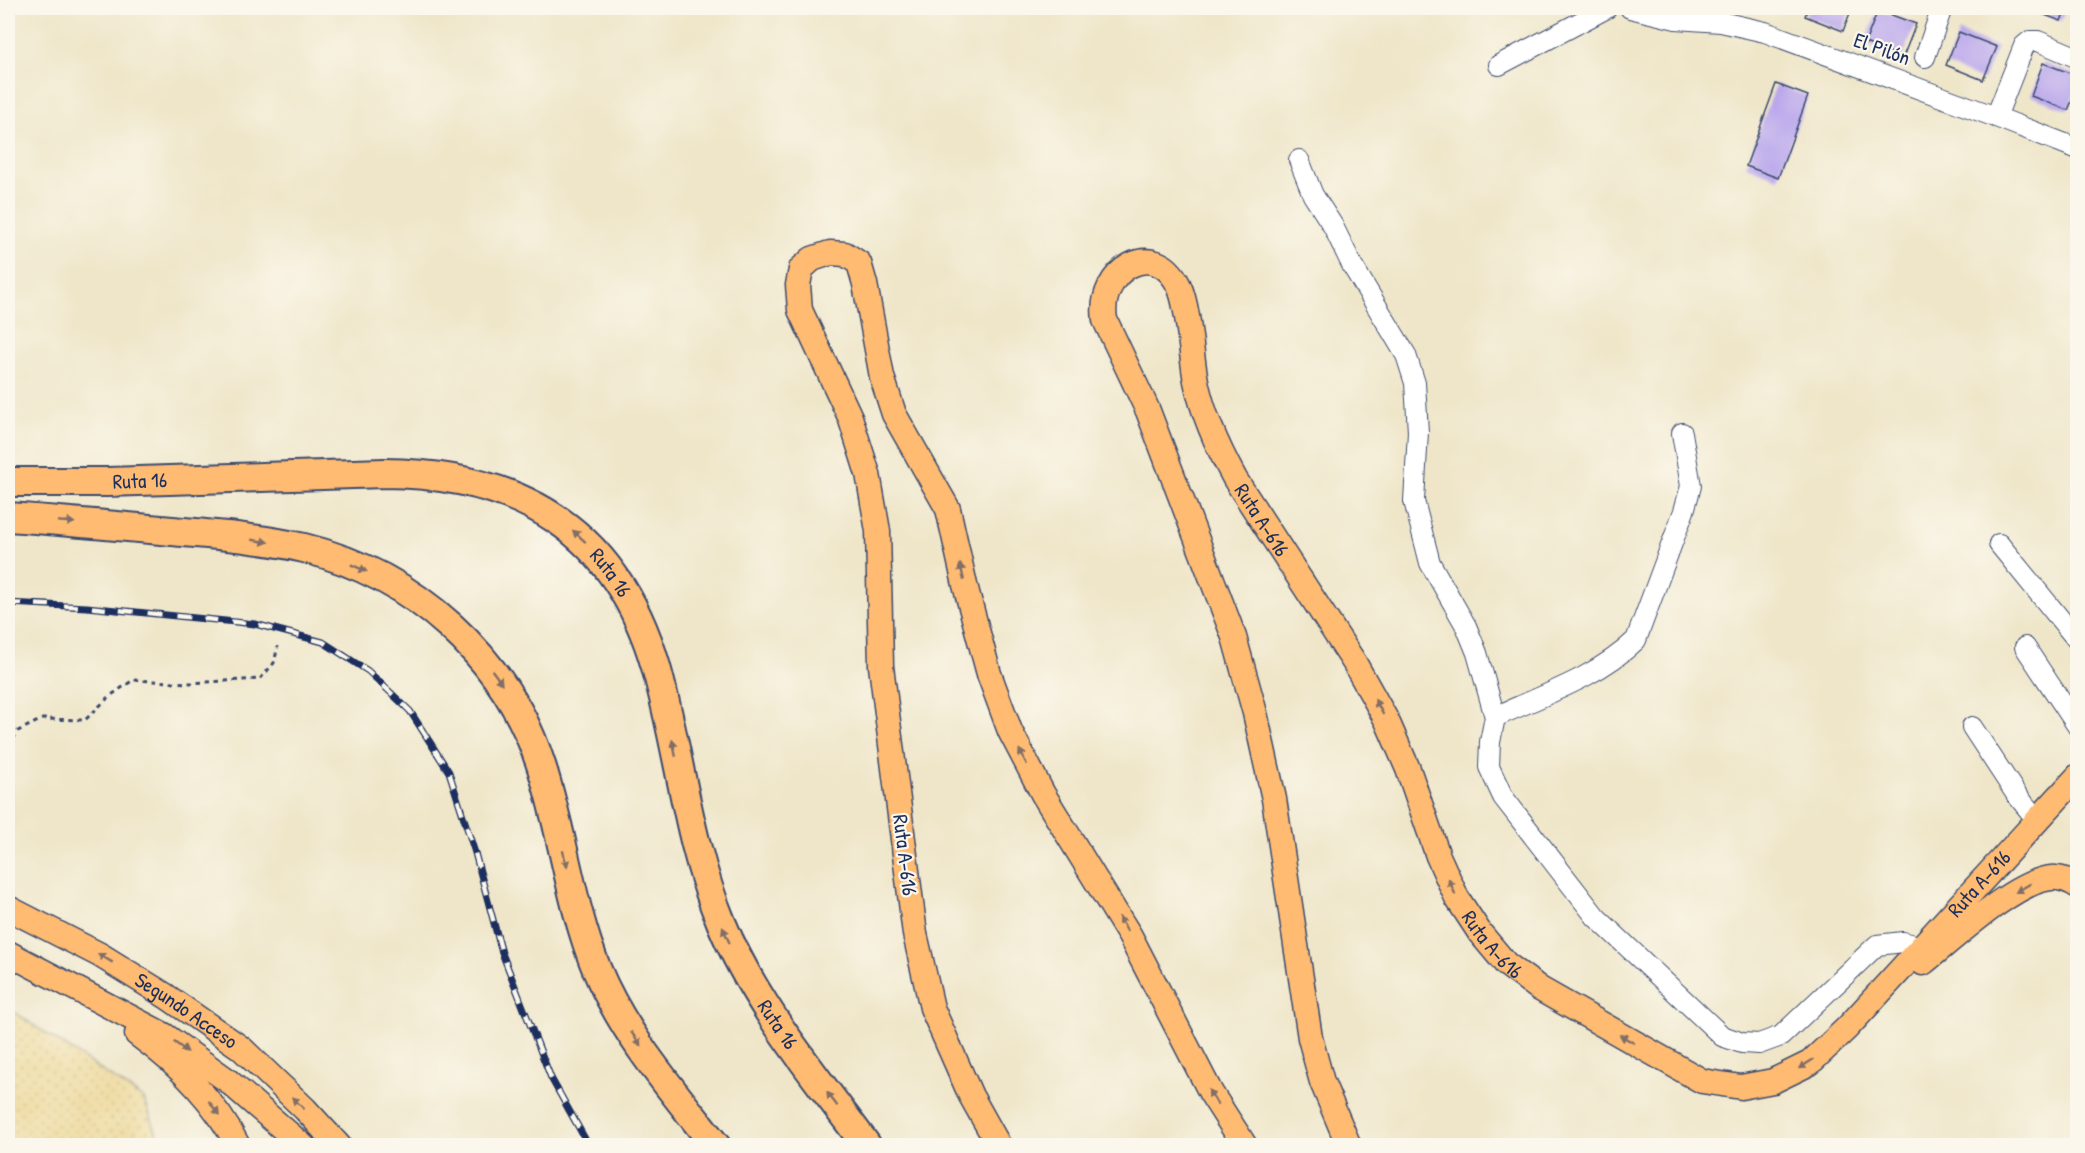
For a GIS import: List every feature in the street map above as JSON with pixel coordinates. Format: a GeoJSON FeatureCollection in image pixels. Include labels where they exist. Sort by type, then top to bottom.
{"type":"FeatureCollection","features":[{"type":"Feature","properties":{"kind":"highway","name":"Ruta 16"},"geometry":{"type":"LineString","coordinates":[[8,482],[106,482],[384,473],[425,474],[464,480],[502,492],[540,509],[570,529],[611,570],[632,606],[649,646],[662,691],[698,854],[711,897],[736,956],[767,1010],[867,1146]]}},
{"type":"Feature","properties":{"kind":"highway"},"geometry":{"type":"LineString","coordinates":[[8,517],[220,535],[304,548],[349,564],[384,580],[423,604],[459,633],[492,670],[506,690],[531,737],[549,795],[583,931],[608,993],[648,1056],[716,1146]]}},
{"type":"Feature","properties":{"kind":"main road","name":"Ruta A-616"},"geometry":{"type":"LineString","coordinates":[[999,1146],[971,1096],[932,1008],[915,934],[881,666],[878,531],[868,474],[850,417],[800,310],[798,285],[801,269],[812,259],[830,253],[845,254],[858,262],[865,284],[882,377],[894,414],[948,509],[965,585],[989,674],[1010,731],[1037,784],[1130,936],[1211,1093],[1245,1146]]}},
{"type":"Feature","properties":{"kind":"main road","name":"Ruta A-616"},"geometry":{"type":"LineString","coordinates":[[1349,1146],[1322,1082],[1310,1038],[1274,799],[1258,723],[1237,646],[1148,411],[1105,320],[1104,301],[1109,286],[1119,272],[1126,267],[1140,262],[1155,263],[1174,278],[1179,286],[1200,396],[1225,461],[1234,479],[1354,662],[1376,701],[1408,769],[1438,855],[1457,898],[1480,933],[1506,964],[1540,989],[1702,1081],[1741,1087],[1773,1081],[1810,1063],[1929,950],[2037,820],[2078,776]]}},
{"type":"Feature","properties":{"kind":"main road"},"geometry":{"type":"LineString","coordinates":[[1929,950],[2025,886],[2054,877],[2078,886]]}},
{"type":"Feature","properties":{"kind":"main road","name":"Segundo Acceso"},"geometry":{"type":"LineString","coordinates":[[8,908],[99,955],[165,996],[241,1048],[339,1146]]}},
{"type":"Feature","properties":{"kind":"main road","name":"Segundo Acceso"},"geometry":{"type":"LineString","coordinates":[[8,953],[164,1035],[226,1080],[303,1146]]}},
{"type":"Feature","properties":{"kind":"main road"},"geometry":{"type":"LineString","coordinates":[[93,998],[148,1042],[201,1092],[217,1111],[238,1146]]}},
{"type":"Feature","properties":{"kind":"street"},"geometry":{"type":"LineString","coordinates":[[1499,65],[1607,8]]}},
{"type":"Feature","properties":{"kind":"street","name":"El Pilón"},"geometry":{"type":"LineString","coordinates":[[1630,8],[1676,19],[1721,22],[1765,32],[2078,149]]}},
{"type":"Feature","properties":{"kind":"street"},"geometry":{"type":"LineString","coordinates":[[1925,57],[1942,8]]}},
{"type":"Feature","properties":{"kind":"street"},"geometry":{"type":"LineString","coordinates":[[1996,117],[2024,46],[2030,41],[2038,41],[2078,58]]}},
{"type":"Feature","properties":{"kind":"street"},"geometry":{"type":"LineString","coordinates":[[1299,160],[1313,195],[1406,355],[1415,383],[1418,432],[1414,501],[1423,544],[1430,563],[1466,626],[1477,653],[1495,717],[1490,742],[1489,767],[1503,797],[1596,917],[1722,1036],[1742,1043],[1759,1044],[1781,1036],[1877,945],[1903,942],[1929,950]]}},
{"type":"Feature","properties":{"kind":"street"},"geometry":{"type":"LineString","coordinates":[[1495,717],[1592,672],[1621,654],[1636,640],[1691,486],[1682,433]]}},
{"type":"Feature","properties":{"kind":"street"},"geometry":{"type":"LineString","coordinates":[[1999,544],[2078,641]]}},
{"type":"Feature","properties":{"kind":"street"},"geometry":{"type":"LineString","coordinates":[[2025,647],[2078,727]]}},
{"type":"Feature","properties":{"kind":"street"},"geometry":{"type":"LineString","coordinates":[[1972,727],[2016,794],[2037,820]]}},
{"type":"Feature","properties":{"kind":"path"},"geometry":{"type":"LineString","coordinates":[[8,747],[18,731],[42,719],[85,720],[110,696],[133,680],[191,683],[260,679],[274,663],[279,646]]}},
{"type":"Feature","properties":{"kind":"sand"},"geometry":{"type":"Polygon","coordinates":[[[8,1008],[144,1099],[161,1145],[8,1145],[8,1008]]]}},
{"type":"Feature","properties":{"kind":"building"},"geometry":{"type":"Polygon","coordinates":[[[1808,8],[1852,8],[1843,31],[1805,16],[1808,8]]]}},
{"type":"Feature","properties":{"kind":"building"},"geometry":{"type":"Polygon","coordinates":[[[2026,8],[2066,8],[2061,21],[2026,8]]]}},
{"type":"Feature","properties":{"kind":"building"},"geometry":{"type":"Polygon","coordinates":[[[1878,10],[1916,24],[1903,57],[1865,43],[1878,10]]]}},
{"type":"Feature","properties":{"kind":"building"},"geometry":{"type":"Polygon","coordinates":[[[1959,32],[1997,47],[1983,80],[1946,65],[1959,32]]]}},
{"type":"Feature","properties":{"kind":"building"},"geometry":{"type":"Polygon","coordinates":[[[2043,63],[2078,76],[2078,87],[2068,110],[2031,96],[2043,63]]]}},
{"type":"Feature","properties":{"kind":"building"},"geometry":{"type":"Polygon","coordinates":[[[1776,84],[1808,96],[1778,178],[1746,166],[1776,84]]]}},
{"type":"Feature","properties":{"kind":"railway"},"geometry":{"type":"LineString","coordinates":[[8,603],[87,607],[255,624],[323,642],[368,671],[410,711],[449,772],[475,853],[502,953],[551,1078],[589,1146]]}}]}
